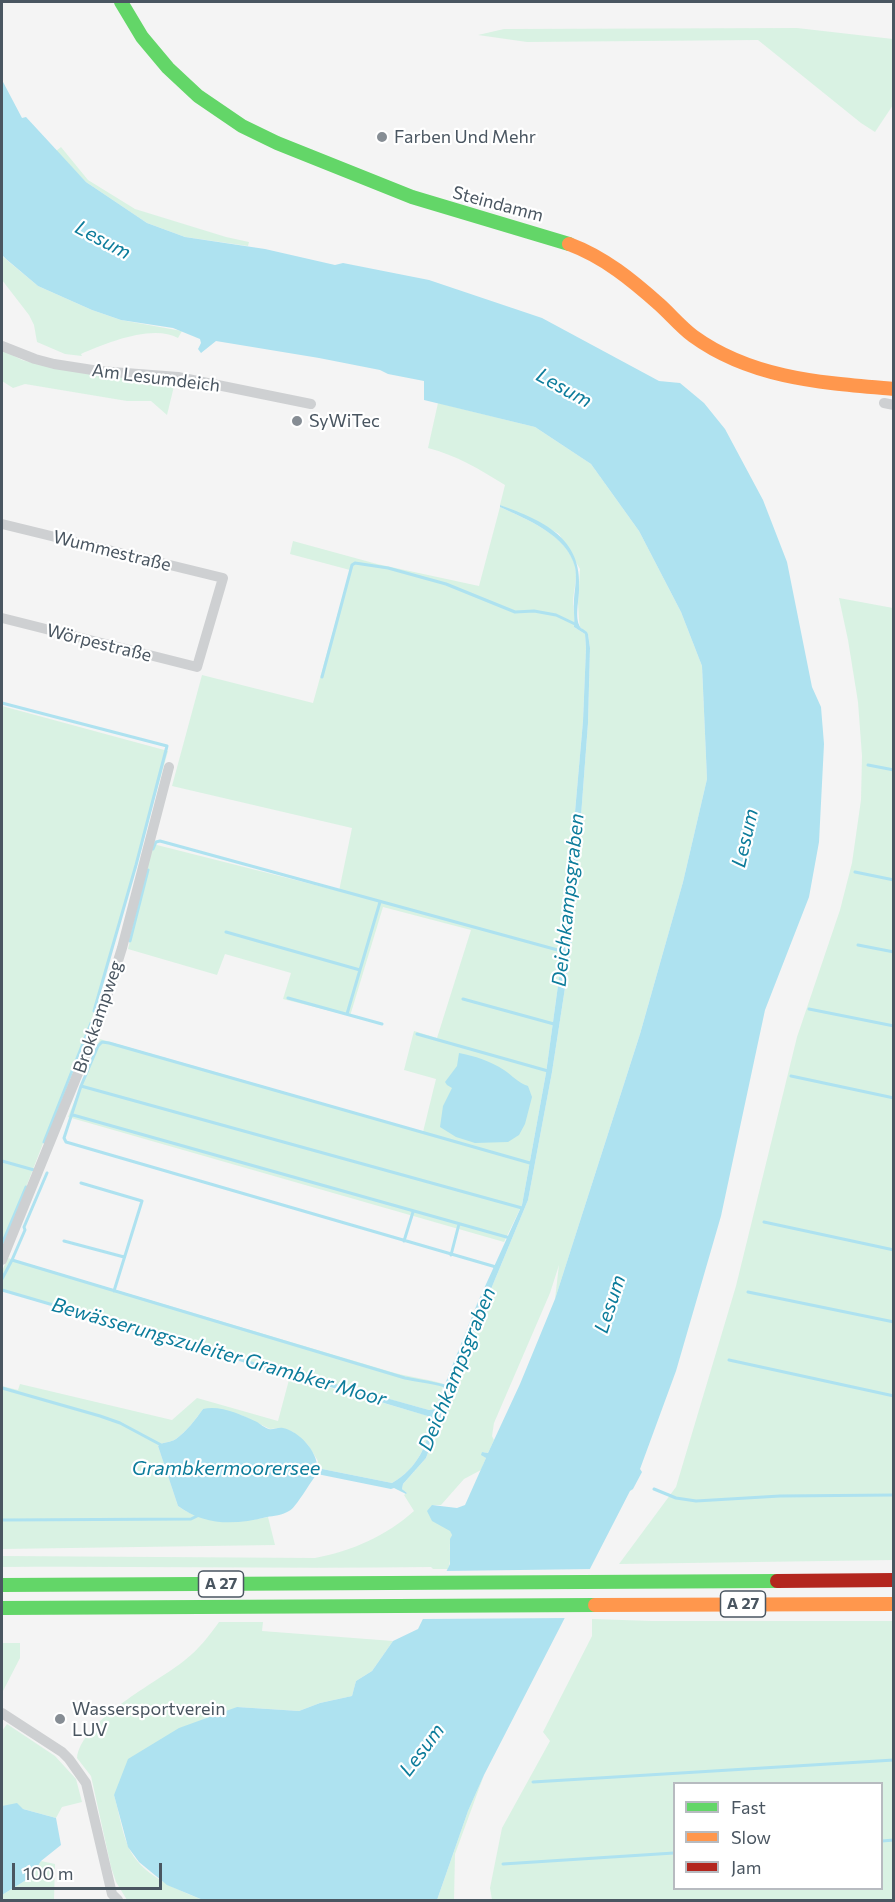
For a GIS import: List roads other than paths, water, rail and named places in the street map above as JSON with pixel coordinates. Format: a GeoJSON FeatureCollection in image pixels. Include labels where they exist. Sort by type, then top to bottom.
{"type":"FeatureCollection","features":[{"type":"Feature","properties":{"kind":"main road","name":"Steindamm"},"geometry":{"type":"LineString","coordinates":[[121,2],[129,18],[149,46],[173,74],[232,121],[261,136],[395,191],[442,207],[529,230],[582,249],[630,279],[694,336],[734,361],[782,376],[894,389]]}},
{"type":"Feature","properties":{"kind":"main road","name":"A 27"},"geometry":{"type":"LineString","coordinates":[[2,1586],[894,1580]]}},
{"type":"Feature","properties":{"kind":"main road","name":"A 27"},"geometry":{"type":"LineString","coordinates":[[2,1608],[894,1604]]}},
{"type":"Feature","properties":{"kind":"street","name":"Am Lesumdeich"},"geometry":{"type":"LineString","coordinates":[[2,346],[54,364],[99,371],[178,377],[311,404]]}},
{"type":"Feature","properties":{"kind":"street","name":"Wummestraße"},"geometry":{"type":"LineString","coordinates":[[2,524],[223,578],[197,667]]}},
{"type":"Feature","properties":{"kind":"street","name":"Wörpestraße"},"geometry":{"type":"LineString","coordinates":[[2,618],[197,667]]}},
{"type":"Feature","properties":{"kind":"street","name":"Brokkampweg"},"geometry":{"type":"LineString","coordinates":[[2,1260],[100,1018],[122,948],[169,767]]}},
{"type":"Feature","properties":{"kind":"street"},"geometry":{"type":"LineString","coordinates":[[2,1713],[69,1759],[86,1783],[112,1894],[118,1900]]}},
{"type":"Feature","properties":{"kind":"water","name":"Lesum"},"geometry":{"type":"Polygon","coordinates":[[[2,80],[22,118],[26,117],[86,182],[147,223],[185,237],[265,249],[335,265],[343,263],[429,280],[542,318],[659,381],[680,383],[704,403],[725,429],[763,500],[787,562],[812,687],[821,707],[824,744],[819,842],[809,897],[765,1010],[721,1216],[676,1371],[640,1469],[642,1472],[630,1491],[484,1775],[468,1811],[437,1900],[203,1900],[167,1885],[139,1862],[128,1847],[114,1795],[128,1759],[179,1728],[237,1707],[299,1711],[320,1703],[352,1696],[356,1681],[372,1671],[393,1641],[418,1629],[450,1564],[452,1535],[450,1531],[432,1521],[427,1511],[432,1505],[457,1508],[465,1505],[486,1458],[481,1455],[482,1452],[488,1453],[520,1384],[555,1299],[640,1034],[683,882],[707,779],[702,666],[681,612],[639,531],[591,464],[535,427],[424,400],[424,381],[388,374],[380,370],[216,341],[201,353],[198,349],[200,339],[173,328],[121,320],[38,286],[2,255],[2,80]]]}},
{"type":"Feature","properties":{"kind":"water","name":"Grambkermoorersee"},"geometry":{"type":"Polygon","coordinates":[[[500,505],[545,525],[567,544],[575,557],[579,572],[578,620],[581,628],[588,634],[590,648],[588,723],[571,949],[552,1072],[528,1200],[469,1342],[426,1458],[403,1484],[402,1489],[406,1494],[394,1488],[317,1474],[292,1509],[284,1513],[255,1520],[232,1522],[199,1517],[178,1506],[158,1446],[180,1436],[203,1409],[223,1409],[244,1416],[269,1429],[281,1428],[295,1433],[311,1449],[317,1468],[392,1483],[408,1471],[420,1455],[428,1437],[431,1417],[263,1367],[264,1364],[429,1410],[435,1409],[477,1304],[522,1205],[546,1073],[563,949],[583,721],[586,648],[585,634],[574,627],[576,575],[571,556],[555,537],[500,505]]]}},
{"type":"Feature","properties":{"kind":"water"},"geometry":{"type":"Polygon","coordinates":[[[459,1053],[493,1064],[528,1086],[532,1097],[525,1124],[519,1135],[508,1142],[475,1143],[456,1137],[440,1127],[443,1106],[452,1088],[445,1082],[457,1066],[459,1053]]]}},
{"type":"Feature","properties":{"kind":"water"},"geometry":{"type":"Polygon","coordinates":[[[17,1803],[23,1809],[56,1818],[61,1845],[41,1861],[31,1877],[2,1895],[2,1806],[17,1803]]]}},
{"type":"Feature","properties":{"kind":"waterway","name":"Deichkampsgraben"},"geometry":{"type":"LineString","coordinates":[[322,677],[352,565],[355,563],[388,568],[446,584],[515,612],[534,611],[556,615],[577,625]]}},
{"type":"Feature","properties":{"kind":"waterway"},"geometry":{"type":"LineString","coordinates":[[2,703],[167,746],[94,1011]]}},
{"type":"Feature","properties":{"kind":"waterway"},"geometry":{"type":"LineString","coordinates":[[868,765],[894,770]]}},
{"type":"Feature","properties":{"kind":"waterway"},"geometry":{"type":"LineString","coordinates":[[153,849],[156,842],[160,841],[565,952]]}},
{"type":"Feature","properties":{"kind":"waterway"},"geometry":{"type":"LineString","coordinates":[[130,941],[148,870]]}},
{"type":"Feature","properties":{"kind":"waterway"},"geometry":{"type":"LineString","coordinates":[[855,872],[894,880]]}},
{"type":"Feature","properties":{"kind":"waterway"},"geometry":{"type":"LineString","coordinates":[[347,1014],[380,902]]}},
{"type":"Feature","properties":{"kind":"waterway"},"geometry":{"type":"LineString","coordinates":[[226,932],[360,970]]}},
{"type":"Feature","properties":{"kind":"waterway"},"geometry":{"type":"LineString","coordinates":[[858,945],[894,952]]}},
{"type":"Feature","properties":{"kind":"waterway"},"geometry":{"type":"LineString","coordinates":[[288,998],[382,1024]]}},
{"type":"Feature","properties":{"kind":"waterway"},"geometry":{"type":"LineString","coordinates":[[463,999],[554,1024]]}},
{"type":"Feature","properties":{"kind":"waterway"},"geometry":{"type":"LineString","coordinates":[[809,1009],[894,1026]]}},
{"type":"Feature","properties":{"kind":"waterway"},"geometry":{"type":"LineString","coordinates":[[44,1142],[91,1023]]}},
{"type":"Feature","properties":{"kind":"waterway"},"geometry":{"type":"LineString","coordinates":[[417,1034],[548,1071]]}},
{"type":"Feature","properties":{"kind":"waterway"},"geometry":{"type":"LineString","coordinates":[[496,1267],[66,1142],[64,1138],[81,1086],[98,1046],[102,1042],[530,1163]]}},
{"type":"Feature","properties":{"kind":"waterway"},"geometry":{"type":"LineString","coordinates":[[791,1076],[894,1098]]}},
{"type":"Feature","properties":{"kind":"waterway"},"geometry":{"type":"LineString","coordinates":[[81,1086],[522,1208]]}},
{"type":"Feature","properties":{"kind":"waterway"},"geometry":{"type":"LineString","coordinates":[[73,1115],[510,1238]]}},
{"type":"Feature","properties":{"kind":"waterway"},"geometry":{"type":"LineString","coordinates":[[2,1161],[34,1170]]}},
{"type":"Feature","properties":{"kind":"waterway"},"geometry":{"type":"LineString","coordinates":[[2,1279],[25,1230],[24,1227],[47,1173]]}},
{"type":"Feature","properties":{"kind":"waterway"},"geometry":{"type":"LineString","coordinates":[[81,1183],[142,1201],[114,1291]]}},
{"type":"Feature","properties":{"kind":"waterway"},"geometry":{"type":"LineString","coordinates":[[2,1244],[26,1187]]}},
{"type":"Feature","properties":{"kind":"waterway"},"geometry":{"type":"LineString","coordinates":[[404,1241],[413,1212]]}},
{"type":"Feature","properties":{"kind":"waterway"},"geometry":{"type":"LineString","coordinates":[[764,1222],[894,1250]]}},
{"type":"Feature","properties":{"kind":"waterway"},"geometry":{"type":"LineString","coordinates":[[451,1255],[459,1224]]}},
{"type":"Feature","properties":{"kind":"waterway"},"geometry":{"type":"LineString","coordinates":[[64,1241],[124,1257]]}},
{"type":"Feature","properties":{"kind":"waterway"},"geometry":{"type":"LineString","coordinates":[[12,1260],[405,1378],[445,1386]]}},
{"type":"Feature","properties":{"kind":"waterway","name":"Bewässerungszuleiter Grambker Moor"},"geometry":{"type":"LineString","coordinates":[[2,1290],[265,1367]]}},
{"type":"Feature","properties":{"kind":"waterway"},"geometry":{"type":"LineString","coordinates":[[748,1292],[894,1322]]}},
{"type":"Feature","properties":{"kind":"waterway"},"geometry":{"type":"LineString","coordinates":[[729,1360],[894,1396]]}},
{"type":"Feature","properties":{"kind":"waterway"},"geometry":{"type":"LineString","coordinates":[[2,1388],[120,1423],[163,1446]]}},
{"type":"Feature","properties":{"kind":"waterway"},"geometry":{"type":"LineString","coordinates":[[654,1489],[676,1498],[696,1501],[780,1496],[894,1495]]}},
{"type":"Feature","properties":{"kind":"waterway"},"geometry":{"type":"LineString","coordinates":[[2,1520],[191,1519],[197,1516]]}},
{"type":"Feature","properties":{"kind":"waterway"},"geometry":{"type":"LineString","coordinates":[[533,1782],[894,1760]]}},
{"type":"Feature","properties":{"kind":"waterway"},"geometry":{"type":"LineString","coordinates":[[883,1841],[894,1840]]}},
{"type":"Feature","properties":{"kind":"waterway"},"geometry":{"type":"LineString","coordinates":[[503,1864],[673,1853]]}},
{"type":"Feature","properties":{"kind":"place","name":"Farben Und Mehr"},"geometry":{"type":"Point","coordinates":[382,137]}},
{"type":"Feature","properties":{"kind":"place","name":"SyWiTec"},"geometry":{"type":"Point","coordinates":[297,421]}},
{"type":"Feature","properties":{"kind":"place","name":"Wassersportverein LUV"},"geometry":{"type":"Point","coordinates":[60,1719]}}]}
